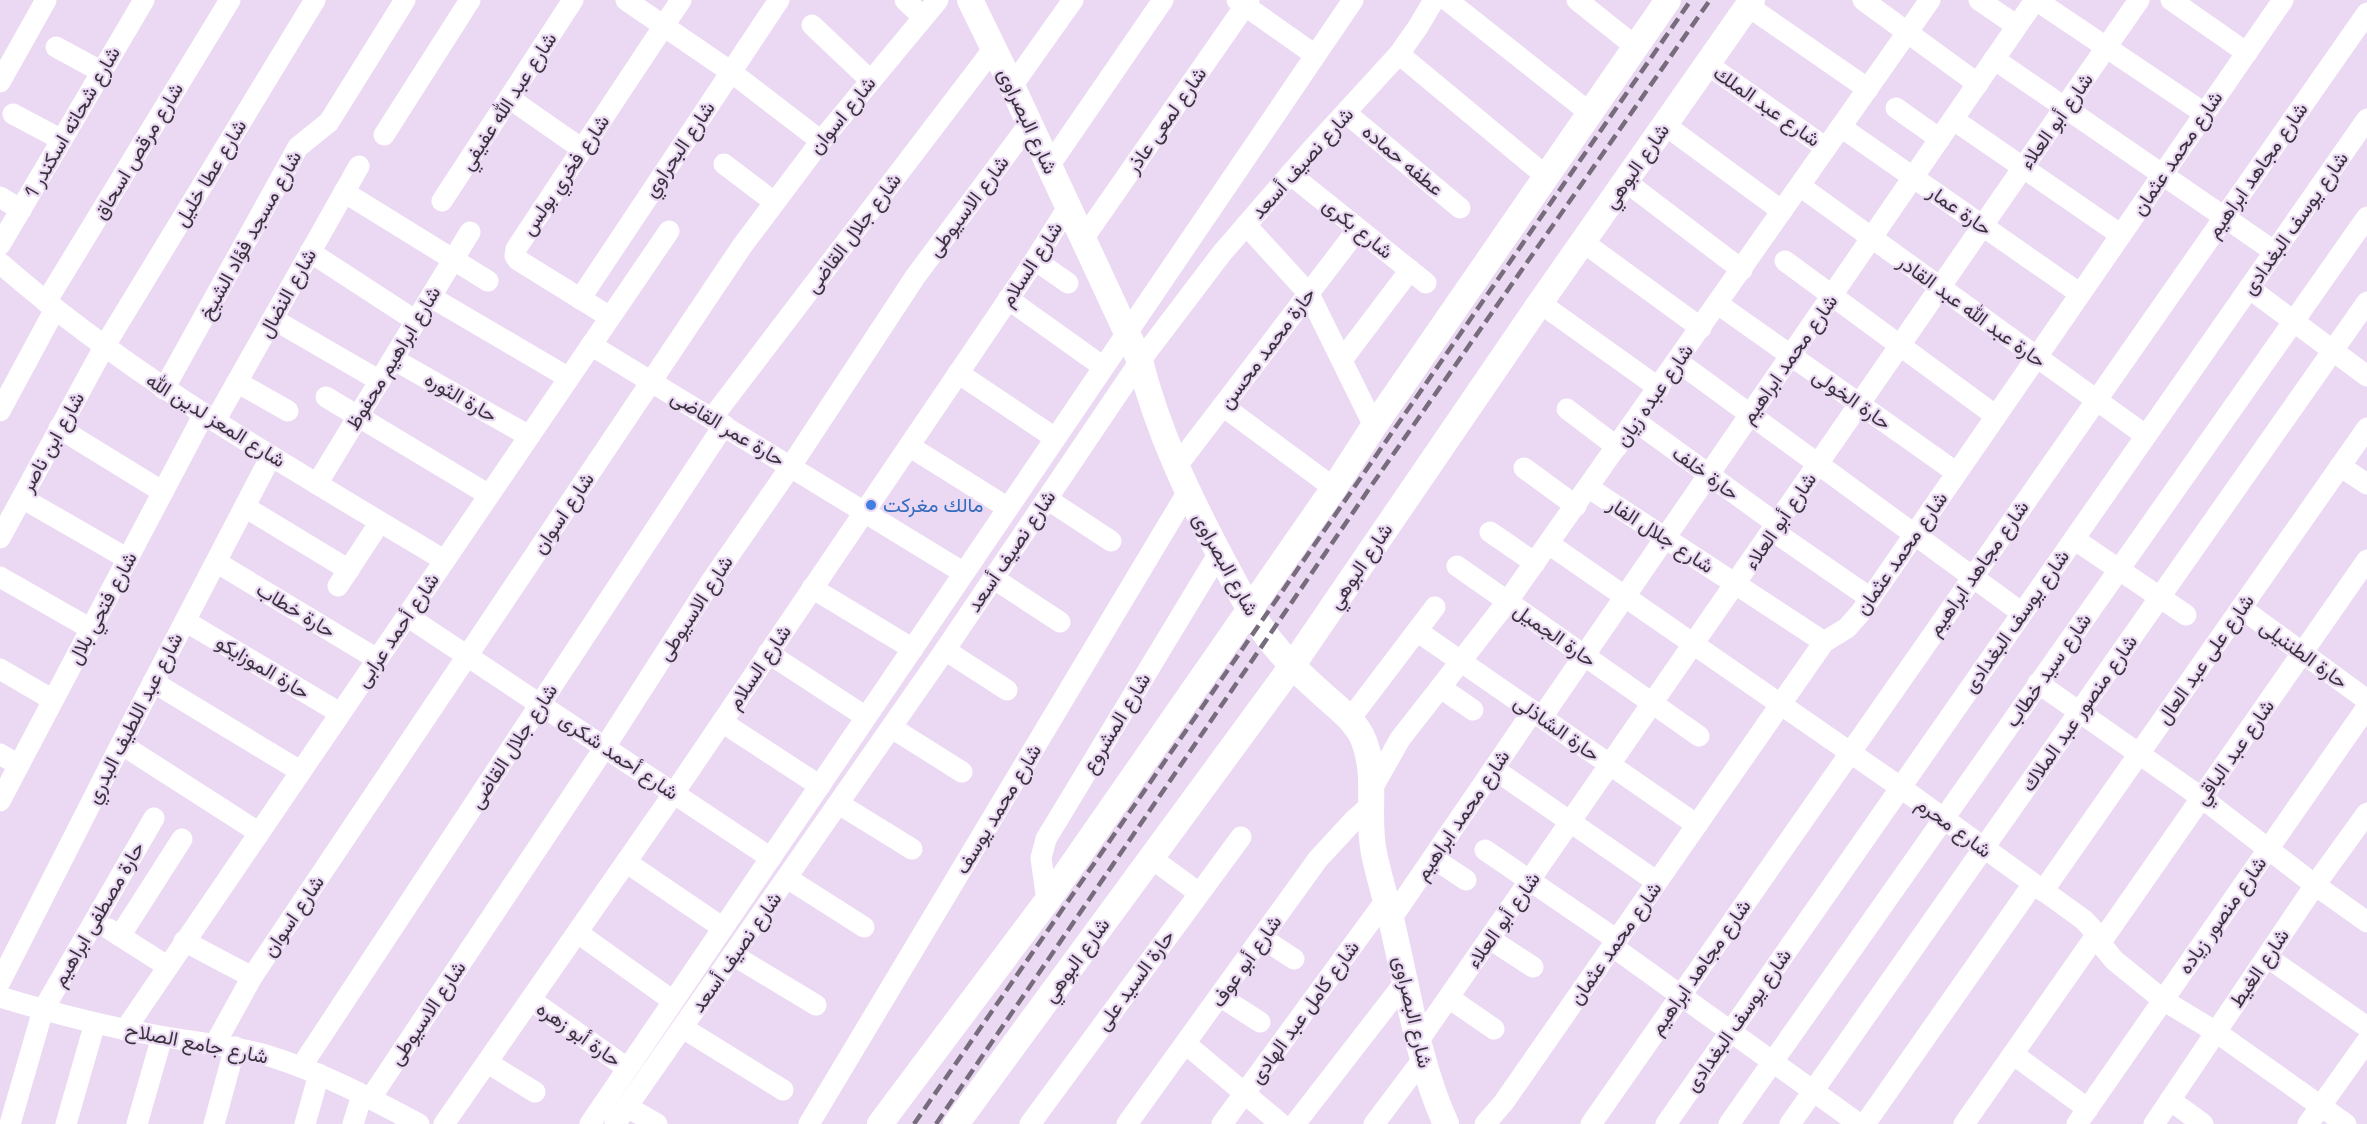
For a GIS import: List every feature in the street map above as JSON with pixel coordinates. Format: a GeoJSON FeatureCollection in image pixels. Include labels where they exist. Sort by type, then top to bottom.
{"type":"FeatureCollection","features":[{"type":"Feature","properties":{"kind":"street"},"geometry":{"type":"LineString","coordinates":[[0,82],[46,0]]}},
{"type":"Feature","properties":{"kind":"street","name":"شارع شحاته اسكندر 1"},"geometry":{"type":"LineString","coordinates":[[0,260],[21,210],[144,0]]}},
{"type":"Feature","properties":{"kind":"street","name":"شارع مرقص اسحاق"},"geometry":{"type":"LineString","coordinates":[[0,411],[50,306],[230,0]]}},
{"type":"Feature","properties":{"kind":"street","name":"شارع عطا خليل"},"geometry":{"type":"LineString","coordinates":[[104,347],[315,0]]}},
{"type":"Feature","properties":{"kind":"street","name":"شارع مسجد فؤاد الشيخ"},"geometry":{"type":"LineString","coordinates":[[164,389],[298,147],[329,122],[405,0]]}},
{"type":"Feature","properties":{"kind":"street"},"geometry":{"type":"LineString","coordinates":[[384,135],[470,0]]}},
{"type":"Feature","properties":{"kind":"street","name":"شارع عبد الله عفيفي"},"geometry":{"type":"LineString","coordinates":[[442,201],[573,0]]}},
{"type":"Feature","properties":{"kind":"street"},"geometry":{"type":"LineString","coordinates":[[626,0],[730,72],[821,141]]}},
{"type":"Feature","properties":{"kind":"street","name":"شارع فخري بولس"},"geometry":{"type":"LineString","coordinates":[[610,317],[518,260],[515,256],[516,249],[681,0]]}},
{"type":"Feature","properties":{"kind":"street","name":"شارع البحراوي"},"geometry":{"type":"LineString","coordinates":[[580,299],[778,0]]}},
{"type":"Feature","properties":{"kind":"street"},"geometry":{"type":"LineString","coordinates":[[905,0],[924,17]]}},
{"type":"Feature","properties":{"kind":"street","name":"شارع اسوان"},"geometry":{"type":"LineString","coordinates":[[214,1124],[225,1046],[252,978],[711,290],[821,141],[938,0]]}},
{"type":"Feature","properties":{"kind":"street"},"geometry":{"type":"LineString","coordinates":[[1012,86],[1073,0]]}},
{"type":"Feature","properties":{"kind":"street"},"geometry":{"type":"LineString","coordinates":[[1050,166],[1163,0]]}},
{"type":"Feature","properties":{"kind":"street","name":"شارع نصيف أسعد"},"geometry":{"type":"LineString","coordinates":[[590,1124],[1102,366],[1353,0]]}},
{"type":"Feature","properties":{"kind":"street","name":"شارع نصيف أسعد"},"geometry":{"type":"LineString","coordinates":[[621,1115],[892,728],[1140,361],[1246,225],[1399,54],[1434,0]]}},
{"type":"Feature","properties":{"kind":"street"},"geometry":{"type":"LineString","coordinates":[[1447,0],[1590,113]]}},
{"type":"Feature","properties":{"kind":"street"},"geometry":{"type":"LineString","coordinates":[[1577,0],[1636,47]]}},
{"type":"Feature","properties":{"kind":"street"},"geometry":{"type":"LineString","coordinates":[[880,1124],[1047,901],[1334,488],[1374,426],[1668,0]]}},
{"type":"Feature","properties":{"kind":"street"},"geometry":{"type":"LineString","coordinates":[[1863,0],[1977,84]]}},
{"type":"Feature","properties":{"kind":"street","name":"شارع عبده زيان"},"geometry":{"type":"LineString","coordinates":[[1372,795],[1400,739],[1508,602],[1930,0]]}},
{"type":"Feature","properties":{"kind":"street"},"geometry":{"type":"LineString","coordinates":[[1979,0],[2017,26]]}},
{"type":"Feature","properties":{"kind":"street"},"geometry":{"type":"LineString","coordinates":[[2035,0],[2204,113]]}},
{"type":"Feature","properties":{"kind":"street","name":"شارع محمد ابراهيم"},"geometry":{"type":"LineString","coordinates":[[1389,910],[1433,858],[1494,769],[1585,656],[2035,0]]}},
{"type":"Feature","properties":{"kind":"street","name":"شارع أبو العلاء"},"geometry":{"type":"LineString","coordinates":[[1374,1124],[1421,1050],[1449,998],[2139,0]]}},
{"type":"Feature","properties":{"kind":"street"},"geometry":{"type":"LineString","coordinates":[[2171,0],[2247,53]]}},
{"type":"Feature","properties":{"kind":"street","name":"شارع محمد عثمان"},"geometry":{"type":"LineString","coordinates":[[1485,1124],[1504,1102],[1824,642],[1846,628],[1870,598],[2283,0]]}},
{"type":"Feature","properties":{"kind":"street","name":"شارع البصراوى"},"geometry":{"type":"LineString","coordinates":[[973,2],[1140,361],[1153,406],[1187,493],[1249,609],[1269,639],[1292,666],[1350,719],[1363,739],[1372,765],[1373,852],[1389,910],[1421,1050],[1434,1097],[1446,1124]]}},
{"type":"Feature","properties":{"kind":"street"},"geometry":{"type":"LineString","coordinates":[[1244,2],[1315,56]]}},
{"type":"Feature","properties":{"kind":"street","name":"شارع لمعى عاذر"},"geometry":{"type":"LineString","coordinates":[[1083,239],[1244,2]]}},
{"type":"Feature","properties":{"kind":"street"},"geometry":{"type":"LineString","coordinates":[[1750,3],[1868,89]]}},
{"type":"Feature","properties":{"kind":"street","name":"شارع البوهي"},"geometry":{"type":"LineString","coordinates":[[956,1124],[1292,666],[1540,303],[1750,3]]}},
{"type":"Feature","properties":{"kind":"street","name":"شارع مجاهد ابراهيم"},"geometry":{"type":"LineString","coordinates":[[1591,1124],[2367,13]]}},
{"type":"Feature","properties":{"kind":"street"},"geometry":{"type":"LineString","coordinates":[[812,25],[870,80]]}},
{"type":"Feature","properties":{"kind":"street"},"geometry":{"type":"LineString","coordinates":[[56,47],[102,72]]}},
{"type":"Feature","properties":{"kind":"street","name":"شارع جلال القاضى"},"geometry":{"type":"LineString","coordinates":[[305,1124],[310,1070],[718,422],[994,48]]}},
{"type":"Feature","properties":{"kind":"street"},"geometry":{"type":"LineString","coordinates":[[1399,54],[1547,177]]}},
{"type":"Feature","properties":{"kind":"street"},"geometry":{"type":"LineString","coordinates":[[1994,59],[2274,252]]}},
{"type":"Feature","properties":{"kind":"street","name":"شارع عبد الملك"},"geometry":{"type":"LineString","coordinates":[[1707,64],[1826,148]]}},
{"type":"Feature","properties":{"kind":"street"},"geometry":{"type":"LineString","coordinates":[[509,98],[582,148]]}},
{"type":"Feature","properties":{"kind":"street"},"geometry":{"type":"LineString","coordinates":[[1896,108],[1940,139]]}},
{"type":"Feature","properties":{"kind":"street","name":"عطفه حماده"},"geometry":{"type":"LineString","coordinates":[[1346,113],[1460,208]]}},
{"type":"Feature","properties":{"kind":"street"},"geometry":{"type":"LineString","coordinates":[[13,114],[62,141]]}},
{"type":"Feature","properties":{"kind":"street","name":"شارع يوسف البغدادى"},"geometry":{"type":"LineString","coordinates":[[1666,1124],[2367,119]]}},
{"type":"Feature","properties":{"kind":"street"},"geometry":{"type":"LineString","coordinates":[[1953,120],[2121,235]]}},
{"type":"Feature","properties":{"kind":"street","name":"شارع الاسيوطى"},"geometry":{"type":"LineString","coordinates":[[353,1124],[366,1097],[605,747],[712,580],[791,466],[926,262],[1029,123]]}},
{"type":"Feature","properties":{"kind":"street"},"geometry":{"type":"LineString","coordinates":[[1665,125],[1782,211]]}},
{"type":"Feature","properties":{"kind":"street","name":"حارة عمار"},"geometry":{"type":"LineString","coordinates":[[1841,127],[2079,293]]}},
{"type":"Feature","properties":{"kind":"street"},"geometry":{"type":"LineString","coordinates":[[724,164],[774,202]]}},
{"type":"Feature","properties":{"kind":"street","name":"شارع النضال"},"geometry":{"type":"LineString","coordinates":[[210,417],[237,382],[359,166]]}},
{"type":"Feature","properties":{"kind":"street","name":"شارع بكرى"},"geometry":{"type":"LineString","coordinates":[[1290,174],[1418,276],[1342,360]]}},
{"type":"Feature","properties":{"kind":"street"},"geometry":{"type":"LineString","coordinates":[[1625,181],[1742,270]]}},
{"type":"Feature","properties":{"kind":"street","name":"حارة عبد الله عبد القادر"},"geometry":{"type":"LineString","coordinates":[[1800,186],[2145,435]]}},
{"type":"Feature","properties":{"kind":"street"},"geometry":{"type":"LineString","coordinates":[[344,192],[488,281]]}},
{"type":"Feature","properties":{"kind":"street"},"geometry":{"type":"LineString","coordinates":[[0,197],[21,210]]}},
{"type":"Feature","properties":{"kind":"street","name":"شارع السلام"},"geometry":{"type":"LineString","coordinates":[[444,1124],[674,793],[1035,260],[1068,207]]}},
{"type":"Feature","properties":{"kind":"street","name":"شارع سيد خطاب"},"geometry":{"type":"LineString","coordinates":[[1729,1124],[2367,217]]}},
{"type":"Feature","properties":{"kind":"street"},"geometry":{"type":"LineString","coordinates":[[1246,225],[1308,294],[1374,426]]}},
{"type":"Feature","properties":{"kind":"street","name":"حارة محمد محسن"},"geometry":{"type":"LineString","coordinates":[[1176,467],[1358,228]]}},
{"type":"Feature","properties":{"kind":"street","name":"شارع أحمد عرابى"},"geometry":{"type":"LineString","coordinates":[[124,1030],[669,231]]}},
{"type":"Feature","properties":{"kind":"street","name":"شارع ابراهيم محفوظ"},"geometry":{"type":"LineString","coordinates":[[317,484],[470,232]]}},
{"type":"Feature","properties":{"kind":"street"},"geometry":{"type":"LineString","coordinates":[[1583,242],[1701,328]]}},
{"type":"Feature","properties":{"kind":"street"},"geometry":{"type":"LineString","coordinates":[[310,252],[416,321]]}},
{"type":"Feature","properties":{"kind":"street","name":"شارع المعز لدين الله"},"geometry":{"type":"LineString","coordinates":[[0,260],[50,306],[164,389],[444,560]]}},
{"type":"Feature","properties":{"kind":"street"},"geometry":{"type":"LineString","coordinates":[[1035,260],[1068,283]]}},
{"type":"Feature","properties":{"kind":"street"},"geometry":{"type":"LineString","coordinates":[[1785,261],[1996,416]]}},
{"type":"Feature","properties":{"kind":"street"},"geometry":{"type":"LineString","coordinates":[[2249,288],[2367,376]]}},
{"type":"Feature","properties":{"kind":"street"},"geometry":{"type":"LineString","coordinates":[[430,297],[569,378]]}},
{"type":"Feature","properties":{"kind":"street"},"geometry":{"type":"LineString","coordinates":[[1008,299],[1102,366]]}},
{"type":"Feature","properties":{"kind":"street","name":"شارع منصور عبد الملاك"},"geometry":{"type":"LineString","coordinates":[[1790,1124],[2367,302]]}},
{"type":"Feature","properties":{"kind":"street"},"geometry":{"type":"LineString","coordinates":[[1540,303],[1659,388]]}},
{"type":"Feature","properties":{"kind":"street","name":"حارة الخولى"},"geometry":{"type":"LineString","coordinates":[[1718,304],[1957,473]]}},
{"type":"Feature","properties":{"kind":"street"},"geometry":{"type":"LineString","coordinates":[[273,319],[380,381]]}},
{"type":"Feature","properties":{"kind":"street","name":"حارة عمر القاضى"},"geometry":{"type":"LineString","coordinates":[[591,345],[964,573]]}},
{"type":"Feature","properties":{"kind":"street","name":"شارع ابن ناصر"},"geometry":{"type":"LineString","coordinates":[[0,538],[104,347]]}},
{"type":"Feature","properties":{"kind":"street","name":"حارة الثوره"},"geometry":{"type":"LineString","coordinates":[[393,359],[529,436]]}},
{"type":"Feature","properties":{"kind":"street"},"geometry":{"type":"LineString","coordinates":[[1677,361],[2022,613]]}},
{"type":"Feature","properties":{"kind":"street"},"geometry":{"type":"LineString","coordinates":[[958,373],[1055,438]]}},
{"type":"Feature","properties":{"kind":"street"},"geometry":{"type":"LineString","coordinates":[[237,382],[288,411]]}},
{"type":"Feature","properties":{"kind":"street"},"geometry":{"type":"LineString","coordinates":[[326,397],[489,495]]}},
{"type":"Feature","properties":{"kind":"street"},"geometry":{"type":"LineString","coordinates":[[1223,406],[1334,488]]}},
{"type":"Feature","properties":{"kind":"street"},"geometry":{"type":"LineString","coordinates":[[1567,409],[1617,447]]}},
{"type":"Feature","properties":{"kind":"street","name":"شارع فتحي بلال"},"geometry":{"type":"LineString","coordinates":[[0,801],[163,492],[210,417]]}},
{"type":"Feature","properties":{"kind":"street","name":"حارة خلف"},"geometry":{"type":"LineString","coordinates":[[1635,421],[1870,598]]}},
{"type":"Feature","properties":{"kind":"street"},"geometry":{"type":"LineString","coordinates":[[59,428],[163,492]]}},
{"type":"Feature","properties":{"kind":"street","name":"شارع على عبد العال"},"geometry":{"type":"LineString","coordinates":[[1865,1124],[2038,887],[2139,754],[2367,428]]}},
{"type":"Feature","properties":{"kind":"street"},"geometry":{"type":"LineString","coordinates":[[909,446],[1008,508]]}},
{"type":"Feature","properties":{"kind":"street","name":"شارع عبد اللطيف البدري"},"geometry":{"type":"LineString","coordinates":[[0,982],[271,456]]}},
{"type":"Feature","properties":{"kind":"street"},"geometry":{"type":"LineString","coordinates":[[2340,466],[2367,484]]}},
{"type":"Feature","properties":{"kind":"street"},"geometry":{"type":"LineString","coordinates":[[1524,468],[1576,506]]}},
{"type":"Feature","properties":{"kind":"street","name":"شارع جلال الفار"},"geometry":{"type":"LineString","coordinates":[[1589,488],[1824,642]]}},
{"type":"Feature","properties":{"kind":"street","name":"شارع محمد يوسف"},"geometry":{"type":"LineString","coordinates":[[809,1124],[1187,493]]}},
{"type":"Feature","properties":{"kind":"street"},"geometry":{"type":"LineString","coordinates":[[22,498],[128,559]]}},
{"type":"Feature","properties":{"kind":"street"},"geometry":{"type":"LineString","coordinates":[[1047,499],[1111,541]]}},
{"type":"Feature","properties":{"kind":"street"},"geometry":{"type":"LineString","coordinates":[[244,507],[343,578],[380,522]]}},
{"type":"Feature","properties":{"kind":"street"},"geometry":{"type":"LineString","coordinates":[[1490,532],[1535,563]]}},
{"type":"Feature","properties":{"kind":"street"},"geometry":{"type":"LineString","coordinates":[[2074,539],[2186,615]]}},
{"type":"Feature","properties":{"kind":"street","name":"شارع محرم"},"geometry":{"type":"LineString","coordinates":[[1549,544],[1900,788],[2084,920],[2114,960],[2163,1000],[2216,1032],[2346,1124]]}},
{"type":"Feature","properties":{"kind":"street","name":"شارع المشروع"},"geometry":{"type":"LineString","coordinates":[[1047,901],[1041,858],[1046,839],[1219,553]]}},
{"type":"Feature","properties":{"kind":"street","name":"شارع عبد الباقي"},"geometry":{"type":"LineString","coordinates":[[1964,1124],[2202,798],[2367,560]]}},
{"type":"Feature","properties":{"kind":"street","name":"حارة خطاب"},"geometry":{"type":"LineString","coordinates":[[216,562],[377,659]]}},
{"type":"Feature","properties":{"kind":"street","name":"حارة الجميل"},"geometry":{"type":"LineString","coordinates":[[1457,566],[1699,736]]}},
{"type":"Feature","properties":{"kind":"street"},"geometry":{"type":"LineString","coordinates":[[0,578],[91,629]]}},
{"type":"Feature","properties":{"kind":"street"},"geometry":{"type":"LineString","coordinates":[[993,578],[1060,622]]}},
{"type":"Feature","properties":{"kind":"street"},"geometry":{"type":"LineString","coordinates":[[812,588],[913,649]]}},
{"type":"Feature","properties":{"kind":"street"},"geometry":{"type":"LineString","coordinates":[[1350,719],[1435,607]]}},
{"type":"Feature","properties":{"kind":"street","name":"حارة الطننيلى"},"geometry":{"type":"LineString","coordinates":[[2241,608],[2367,700]]}},
{"type":"Feature","properties":{"kind":"street","name":"شارع أحمد شكرى"},"geometry":{"type":"LineString","coordinates":[[407,615],[771,858]]}},
{"type":"Feature","properties":{"kind":"street","name":"حارة الموزايكو"},"geometry":{"type":"LineString","coordinates":[[185,621],[340,713]]}},
{"type":"Feature","properties":{"kind":"street","name":"حارة الشاذلى"},"geometry":{"type":"LineString","coordinates":[[1417,631],[1698,825]]}},
{"type":"Feature","properties":{"kind":"street"},"geometry":{"type":"LineString","coordinates":[[945,650],[1007,690]]}},
{"type":"Feature","properties":{"kind":"street"},"geometry":{"type":"LineString","coordinates":[[768,653],[866,717]]}},
{"type":"Feature","properties":{"kind":"street"},"geometry":{"type":"LineString","coordinates":[[0,669],[53,700]]}},
{"type":"Feature","properties":{"kind":"street"},"geometry":{"type":"LineString","coordinates":[[153,682],[300,771]]}},
{"type":"Feature","properties":{"kind":"street"},"geometry":{"type":"LineString","coordinates":[[2038,683],[2202,798],[2268,850],[2367,922]]}},
{"type":"Feature","properties":{"kind":"street"},"geometry":{"type":"LineString","coordinates":[[1441,688],[1473,710]]}},
{"type":"Feature","properties":{"kind":"street","name":"شارع منصور زياده"},"geometry":{"type":"LineString","coordinates":[[2083,1116],[2367,707]]}},
{"type":"Feature","properties":{"kind":"street"},"geometry":{"type":"LineString","coordinates":[[722,722],[820,786]]}},
{"type":"Feature","properties":{"kind":"street"},"geometry":{"type":"LineString","coordinates":[[892,728],[962,772]]}},
{"type":"Feature","properties":{"kind":"street"},"geometry":{"type":"LineString","coordinates":[[121,744],[258,832]]}},
{"type":"Feature","properties":{"kind":"street"},"geometry":{"type":"LineString","coordinates":[[0,754],[19,765]]}},
{"type":"Feature","properties":{"kind":"street"},"geometry":{"type":"LineString","coordinates":[[1494,769],[1657,882]]}},
{"type":"Feature","properties":{"kind":"street","name":"شارع أبو عوف"},"geometry":{"type":"LineString","coordinates":[[1127,1124],[1221,997],[1318,859],[1355,819],[1372,795]]}},
{"type":"Feature","properties":{"kind":"street"},"geometry":{"type":"LineString","coordinates":[[839,804],[912,849]]}},
{"type":"Feature","properties":{"kind":"street","name":"شارع الغيط"},"geometry":{"type":"LineString","coordinates":[[2154,1124],[2315,885],[2367,813]]}},
{"type":"Feature","properties":{"kind":"street","name":"حارة مصطفى ابراهيم"},"geometry":{"type":"LineString","coordinates":[[10,1124],[43,1010],[154,818]]}},
{"type":"Feature","properties":{"kind":"street","name":"حارة السيد على"},"geometry":{"type":"LineString","coordinates":[[1030,1124],[1240,837]]}},
{"type":"Feature","properties":{"kind":"street"},"geometry":{"type":"LineString","coordinates":[[120,936],[182,839]]}},
{"type":"Feature","properties":{"kind":"street"},"geometry":{"type":"LineString","coordinates":[[1485,850],[1615,943],[1681,995],[1859,1124]]}},
{"type":"Feature","properties":{"kind":"street"},"geometry":{"type":"LineString","coordinates":[[1151,858],[1199,893]]}},
{"type":"Feature","properties":{"kind":"street"},"geometry":{"type":"LineString","coordinates":[[1433,858],[1466,880]]}},
{"type":"Feature","properties":{"kind":"street"},"geometry":{"type":"LineString","coordinates":[[626,862],[723,928]]}},
{"type":"Feature","properties":{"kind":"street"},"geometry":{"type":"LineString","coordinates":[[787,878],[864,927]]}},
{"type":"Feature","properties":{"kind":"street","name":"شارع كامل عبد الهادى"},"geometry":{"type":"LineString","coordinates":[[1222,1124],[1389,910]]}},
{"type":"Feature","properties":{"kind":"street"},"geometry":{"type":"LineString","coordinates":[[95,920],[167,966]]}},
{"type":"Feature","properties":{"kind":"street"},"geometry":{"type":"LineString","coordinates":[[578,933],[673,1001]]}},
{"type":"Feature","properties":{"kind":"street"},"geometry":{"type":"LineString","coordinates":[[1262,938],[1294,959]]}},
{"type":"Feature","properties":{"kind":"street"},"geometry":{"type":"LineString","coordinates":[[1490,939],[1533,967]]}},
{"type":"Feature","properties":{"kind":"street"},"geometry":{"type":"LineString","coordinates":[[184,941],[252,978]]}},
{"type":"Feature","properties":{"kind":"street"},"geometry":{"type":"LineString","coordinates":[[733,955],[816,1005]]}},
{"type":"Feature","properties":{"kind":"street"},"geometry":{"type":"LineString","coordinates":[[2267,957],[2367,1027]]}},
{"type":"Feature","properties":{"kind":"street"},"geometry":{"type":"LineString","coordinates":[[1295,1124],[1405,982]]}},
{"type":"Feature","properties":{"kind":"street","name":"شارع جامع الصلاح"},"geometry":{"type":"LineString","coordinates":[[0,997],[124,1030],[225,1046],[310,1070],[419,1124]]}},
{"type":"Feature","properties":{"kind":"street"},"geometry":{"type":"LineString","coordinates":[[1221,997],[1260,1022]]}},
{"type":"Feature","properties":{"kind":"street"},"geometry":{"type":"LineString","coordinates":[[1449,998],[1494,1029]]}},
{"type":"Feature","properties":{"kind":"street","name":"حارة أبو زهره"},"geometry":{"type":"LineString","coordinates":[[531,1000],[627,1068]]}},
{"type":"Feature","properties":{"kind":"street"},"geometry":{"type":"LineString","coordinates":[[66,1124],[95,1023]]}},
{"type":"Feature","properties":{"kind":"street"},"geometry":{"type":"LineString","coordinates":[[683,1028],[783,1090]]}},
{"type":"Feature","properties":{"kind":"street"},"geometry":{"type":"LineString","coordinates":[[137,1124],[162,1037]]}},
{"type":"Feature","properties":{"kind":"street"},"geometry":{"type":"LineString","coordinates":[[2308,1124],[2367,1041]]}},
{"type":"Feature","properties":{"kind":"street"},"geometry":{"type":"LineString","coordinates":[[1186,1044],[1281,1124]]}},
{"type":"Feature","properties":{"kind":"street"},"geometry":{"type":"LineString","coordinates":[[2013,1054],[2083,1116]]}},
{"type":"Feature","properties":{"kind":"street"},"geometry":{"type":"LineString","coordinates":[[488,1063],[535,1092]]}},
{"type":"Feature","properties":{"kind":"street"},"geometry":{"type":"LineString","coordinates":[[2170,1100],[2203,1124]]}},
{"type":"Feature","properties":{"kind":"street"},"geometry":{"type":"LineString","coordinates":[[621,1115],[657,1124]]}},
{"type":"Feature","properties":{"kind":"railway"},"geometry":{"type":"LineString","coordinates":[[914,1124],[1691,0]]}},
{"type":"Feature","properties":{"kind":"railway"},"geometry":{"type":"LineString","coordinates":[[936,1124],[1369,489],[1710,0]]}},
{"type":"Feature","properties":{"kind":"place","name":"مالك مغركت"},"geometry":{"type":"Point","coordinates":[871,505]}}]}
